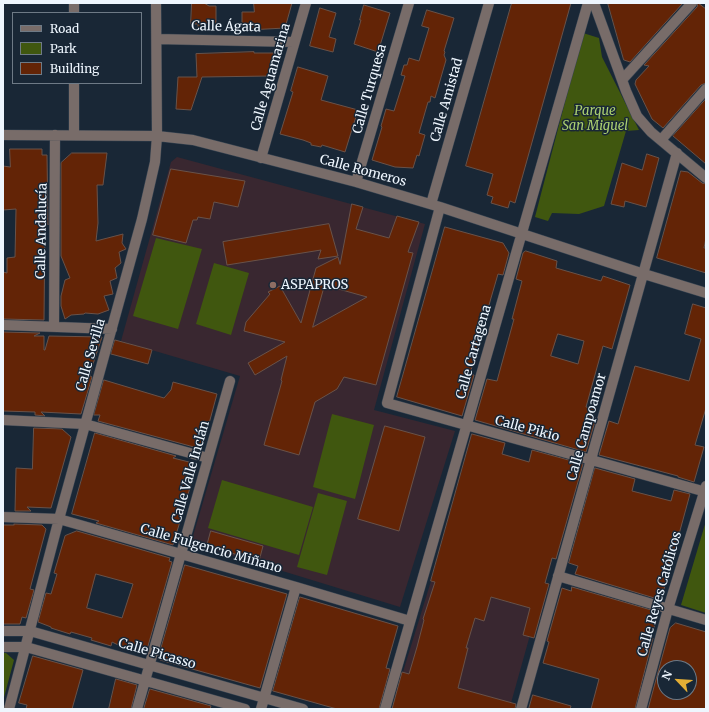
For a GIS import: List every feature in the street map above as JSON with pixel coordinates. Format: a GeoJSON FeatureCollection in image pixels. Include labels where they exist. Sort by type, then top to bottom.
{"type":"FeatureCollection","features":[{"type":"Feature","properties":{"kind":"street","name":"Calle Sevilla"},"geometry":{"type":"LineString","coordinates":[[9,709],[59,519],[142,219],[156,162],[156,3]]}},
{"type":"Feature","properties":{"kind":"street","name":"Calle Aguamarina"},"geometry":{"type":"LineString","coordinates":[[261,158],[306,3]]}},
{"type":"Feature","properties":{"kind":"street","name":"Calle Turquesa"},"geometry":{"type":"LineString","coordinates":[[356,182],[409,3]]}},
{"type":"Feature","properties":{"kind":"street","name":"Calle Amistad"},"geometry":{"type":"LineString","coordinates":[[387,404],[436,205],[489,3]]}},
{"type":"Feature","properties":{"kind":"street","name":"Calle Cartagena"},"geometry":{"type":"LineString","coordinates":[[385,709],[588,3]]}},
{"type":"Feature","properties":{"kind":"street"},"geometry":{"type":"LineString","coordinates":[[594,3],[622,80],[637,116],[651,132],[706,178]]}},
{"type":"Feature","properties":{"kind":"street"},"geometry":{"type":"LineString","coordinates":[[622,80],[692,3]]}},
{"type":"Feature","properties":{"kind":"street","name":"Calle Ágata"},"geometry":{"type":"LineString","coordinates":[[157,39],[294,42]]}},
{"type":"Feature","properties":{"kind":"street"},"geometry":{"type":"LineString","coordinates":[[74,84],[74,135]]}},
{"type":"Feature","properties":{"kind":"street"},"geometry":{"type":"LineString","coordinates":[[660,140],[706,89]]}},
{"type":"Feature","properties":{"kind":"street","name":"Calle Romeros"},"geometry":{"type":"LineString","coordinates":[[3,135],[157,136],[193,140],[356,182],[436,205],[521,234],[706,293]]}},
{"type":"Feature","properties":{"kind":"street","name":"Calle Andalucía"},"geometry":{"type":"LineString","coordinates":[[54,327],[56,135]]}},
{"type":"Feature","properties":{"kind":"street","name":"Calle Campoamor"},"geometry":{"type":"LineString","coordinates":[[521,709],[677,153]]}},
{"type":"Feature","properties":{"kind":"street"},"geometry":{"type":"LineString","coordinates":[[3,325],[112,329]]}},
{"type":"Feature","properties":{"kind":"street","name":"Calle Valle Inclán"},"geometry":{"type":"LineString","coordinates":[[137,709],[230,381]]}},
{"type":"Feature","properties":{"kind":"street","name":"Calle Pikio"},"geometry":{"type":"LineString","coordinates":[[387,404],[706,490]]}},
{"type":"Feature","properties":{"kind":"street"},"geometry":{"type":"LineString","coordinates":[[3,420],[85,424],[208,458]]}},
{"type":"Feature","properties":{"kind":"street","name":"Calle Reyes Católicos"},"geometry":{"type":"LineString","coordinates":[[641,709],[668,609],[706,490]]}},
{"type":"Feature","properties":{"kind":"street","name":"Calle Fulgencio Miñano"},"geometry":{"type":"LineString","coordinates":[[3,517],[59,519],[410,621]]}},
{"type":"Feature","properties":{"kind":"street"},"geometry":{"type":"LineString","coordinates":[[558,576],[706,620]]}},
{"type":"Feature","properties":{"kind":"street"},"geometry":{"type":"LineString","coordinates":[[261,709],[296,587]]}},
{"type":"Feature","properties":{"kind":"street","name":"Calle Picasso"},"geometry":{"type":"LineString","coordinates":[[3,631],[30,631],[303,709]]}},
{"type":"Feature","properties":{"kind":"street"},"geometry":{"type":"LineString","coordinates":[[3,647],[26,647],[245,709]]}},
{"type":"Feature","properties":{"kind":"shaded area"},"geometry":{"type":"Polygon","coordinates":[[[177,157],[425,224],[374,410],[455,431],[400,607],[191,543],[240,376],[121,341],[171,162],[177,157]]]}},
{"type":"Feature","properties":{"kind":"shaded area"},"geometry":{"type":"Polygon","coordinates":[[[431,581],[537,610],[511,703],[403,672],[431,581]]]}},
{"type":"Feature","properties":{"kind":"green space","name":"Parque San Miguel"},"geometry":{"type":"Polygon","coordinates":[[[583,33],[599,38],[602,57],[639,130],[626,131],[604,206],[579,214],[552,213],[548,221],[535,217],[583,33]]]}},
{"type":"Feature","properties":{"kind":"green space"},"geometry":{"type":"Polygon","coordinates":[[[156,238],[202,249],[178,329],[133,316],[156,238]]]}},
{"type":"Feature","properties":{"kind":"green space"},"geometry":{"type":"Polygon","coordinates":[[[214,263],[249,273],[231,335],[196,324],[214,263]]]}},
{"type":"Feature","properties":{"kind":"green space"},"geometry":{"type":"Polygon","coordinates":[[[332,414],[374,425],[355,499],[313,487],[332,414]]]}},
{"type":"Feature","properties":{"kind":"green space"},"geometry":{"type":"Polygon","coordinates":[[[222,480],[313,507],[299,555],[208,528],[222,480]]]}},
{"type":"Feature","properties":{"kind":"green space"},"geometry":{"type":"Polygon","coordinates":[[[318,493],[347,501],[327,575],[297,567],[318,493]]]}},
{"type":"Feature","properties":{"kind":"green space"},"geometry":{"type":"Polygon","coordinates":[[[706,521],[706,613],[681,605],[706,521]]]}},
{"type":"Feature","properties":{"kind":"green space"},"geometry":{"type":"Polygon","coordinates":[[[3,653],[6,653],[14,660],[3,701],[3,653]]]}},
{"type":"Feature","properties":{"kind":"building"},"geometry":{"type":"Polygon","coordinates":[[[192,3],[204,3],[209,6],[216,6],[216,28],[198,28],[198,24],[191,24],[192,3]]]}},
{"type":"Feature","properties":{"kind":"building"},"geometry":{"type":"Polygon","coordinates":[[[254,3],[292,3],[285,28],[248,30],[248,27],[242,27],[242,12],[254,12],[254,3]]]}},
{"type":"Feature","properties":{"kind":"building"},"geometry":{"type":"Polygon","coordinates":[[[512,3],[571,3],[515,203],[510,201],[508,208],[491,203],[493,197],[487,195],[493,174],[466,166],[512,3]]]}},
{"type":"Feature","properties":{"kind":"building"},"geometry":{"type":"Polygon","coordinates":[[[608,3],[683,3],[630,62],[624,60],[608,3]]]}},
{"type":"Feature","properties":{"kind":"building"},"geometry":{"type":"Polygon","coordinates":[[[698,3],[706,9],[706,83],[701,85],[663,128],[652,119],[635,84],[636,80],[649,66],[644,65],[697,7],[698,3]]]}},
{"type":"Feature","properties":{"kind":"building"},"geometry":{"type":"Polygon","coordinates":[[[364,5],[390,13],[378,52],[354,44],[364,5]]]}},
{"type":"Feature","properties":{"kind":"building"},"geometry":{"type":"Polygon","coordinates":[[[320,8],[336,13],[329,37],[336,39],[333,52],[310,46],[320,8]]]}},
{"type":"Feature","properties":{"kind":"building"},"geometry":{"type":"Polygon","coordinates":[[[427,10],[454,18],[444,51],[446,60],[435,98],[431,96],[430,102],[428,102],[419,133],[425,135],[419,156],[417,155],[413,168],[395,167],[372,160],[386,109],[394,111],[405,76],[401,75],[404,65],[407,65],[409,58],[419,61],[429,28],[422,26],[427,10]]]}},
{"type":"Feature","properties":{"kind":"building"},"geometry":{"type":"Polygon","coordinates":[[[254,52],[276,53],[271,76],[202,77],[191,110],[176,109],[178,77],[197,77],[196,54],[254,52]]]}},
{"type":"Feature","properties":{"kind":"building"},"geometry":{"type":"Polygon","coordinates":[[[298,67],[328,76],[321,100],[358,110],[345,152],[322,145],[321,147],[311,145],[311,143],[303,140],[280,134],[293,92],[291,91],[298,67]]]}},
{"type":"Feature","properties":{"kind":"building"},"geometry":{"type":"Polygon","coordinates":[[[706,99],[706,164],[673,136],[706,99]]]}},
{"type":"Feature","properties":{"kind":"building"},"geometry":{"type":"Polygon","coordinates":[[[10,149],[42,149],[42,155],[47,155],[48,225],[45,218],[44,320],[3,319],[3,272],[7,273],[7,258],[15,257],[16,209],[3,210],[3,166],[10,167],[10,149]]]}},
{"type":"Feature","properties":{"kind":"building"},"geometry":{"type":"Polygon","coordinates":[[[72,153],[107,153],[103,185],[97,185],[98,223],[96,241],[123,234],[122,243],[126,249],[119,252],[121,263],[115,268],[117,278],[110,281],[113,294],[104,296],[109,310],[98,314],[85,313],[71,315],[65,319],[61,306],[61,296],[65,280],[70,278],[61,256],[61,163],[72,153]]]}},
{"type":"Feature","properties":{"kind":"building"},"geometry":{"type":"Polygon","coordinates":[[[647,154],[659,158],[646,207],[625,201],[624,207],[611,204],[622,163],[642,170],[647,154]]]}},
{"type":"Feature","properties":{"kind":"building"},"geometry":{"type":"Polygon","coordinates":[[[171,169],[245,181],[238,207],[214,202],[210,219],[198,217],[197,220],[193,220],[186,243],[153,235],[171,169]]]}},
{"type":"Feature","properties":{"kind":"building"},"geometry":{"type":"Polygon","coordinates":[[[681,171],[688,172],[702,183],[706,184],[706,238],[704,248],[706,248],[706,273],[657,258],[681,171]]]}},
{"type":"Feature","properties":{"kind":"building"},"geometry":{"type":"Polygon","coordinates":[[[352,204],[363,207],[356,229],[389,238],[397,216],[419,222],[408,252],[413,253],[376,385],[344,377],[337,389],[315,402],[299,455],[264,445],[282,381],[287,356],[255,375],[248,363],[285,342],[244,331],[246,322],[270,294],[268,292],[280,286],[301,323],[316,268],[338,257],[340,264],[352,204]],[[325,285],[313,327],[367,297],[325,285]]]}},
{"type":"Feature","properties":{"kind":"building"},"geometry":{"type":"Polygon","coordinates":[[[329,224],[338,256],[318,259],[321,250],[227,265],[223,242],[329,224]]]}},
{"type":"Feature","properties":{"kind":"building"},"geometry":{"type":"Polygon","coordinates":[[[445,227],[503,243],[509,253],[503,275],[498,274],[491,298],[470,374],[474,375],[462,416],[397,397],[445,227]]]}},
{"type":"Feature","properties":{"kind":"building"},"geometry":{"type":"Polygon","coordinates":[[[526,251],[557,261],[556,268],[601,281],[603,276],[630,285],[612,349],[603,346],[586,407],[595,409],[593,417],[596,418],[586,452],[475,420],[487,379],[497,381],[514,319],[512,319],[522,281],[516,279],[523,253],[526,251]],[[558,334],[551,356],[578,364],[584,341],[558,334]]]}},
{"type":"Feature","properties":{"kind":"building"},"geometry":{"type":"Polygon","coordinates":[[[693,304],[706,308],[706,408],[695,445],[704,447],[694,482],[678,476],[599,455],[609,421],[618,424],[635,366],[689,381],[701,339],[685,334],[693,304]]]}},
{"type":"Feature","properties":{"kind":"building"},"geometry":{"type":"Polygon","coordinates":[[[3,332],[40,333],[34,336],[44,336],[44,350],[49,336],[102,337],[93,364],[90,376],[92,377],[81,414],[41,412],[45,416],[35,415],[35,412],[3,411],[3,332]]]}},
{"type":"Feature","properties":{"kind":"building"},"geometry":{"type":"Polygon","coordinates":[[[115,340],[152,350],[148,364],[111,354],[115,340]]]}},
{"type":"Feature","properties":{"kind":"building"},"geometry":{"type":"Polygon","coordinates":[[[104,380],[164,398],[171,390],[173,382],[217,394],[204,442],[194,447],[98,421],[100,415],[94,415],[104,380]]]}},
{"type":"Feature","properties":{"kind":"building"},"geometry":{"type":"Polygon","coordinates":[[[385,426],[425,437],[399,531],[358,519],[385,426]]]}},
{"type":"Feature","properties":{"kind":"building"},"geometry":{"type":"Polygon","coordinates":[[[34,428],[62,429],[71,437],[51,508],[27,507],[31,511],[15,511],[16,468],[32,469],[34,428]]]}},
{"type":"Feature","properties":{"kind":"building"},"geometry":{"type":"Polygon","coordinates":[[[95,433],[176,456],[173,458],[197,464],[173,545],[96,523],[99,521],[72,514],[95,433]]]}},
{"type":"Feature","properties":{"kind":"building"},"geometry":{"type":"Polygon","coordinates":[[[472,434],[505,443],[502,454],[529,462],[532,450],[583,464],[556,559],[552,558],[545,583],[549,584],[534,638],[523,635],[530,608],[491,597],[484,621],[475,618],[466,648],[468,648],[458,688],[516,704],[515,709],[392,709],[402,672],[409,674],[417,647],[423,619],[435,582],[431,581],[472,434]]]}},
{"type":"Feature","properties":{"kind":"building"},"geometry":{"type":"Polygon","coordinates":[[[595,468],[635,479],[632,491],[671,501],[674,490],[690,494],[661,600],[575,574],[578,566],[569,563],[595,468]]]}},
{"type":"Feature","properties":{"kind":"building"},"geometry":{"type":"Polygon","coordinates":[[[3,525],[42,525],[46,529],[30,589],[34,590],[26,618],[22,617],[20,624],[3,624],[3,525]]]}},
{"type":"Feature","properties":{"kind":"building"},"geometry":{"type":"Polygon","coordinates":[[[77,531],[170,558],[169,561],[172,562],[146,653],[131,648],[131,651],[112,642],[111,646],[91,640],[92,638],[71,632],[70,634],[38,622],[46,593],[51,594],[57,574],[54,573],[65,536],[77,531]],[[96,574],[87,608],[122,618],[133,584],[96,574]]]}},
{"type":"Feature","properties":{"kind":"building"},"geometry":{"type":"Polygon","coordinates":[[[211,531],[263,546],[259,561],[207,546],[211,531]]]}},
{"type":"Feature","properties":{"kind":"building"},"geometry":{"type":"Polygon","coordinates":[[[185,565],[287,594],[260,688],[160,660],[161,657],[159,656],[185,565]]]}},
{"type":"Feature","properties":{"kind":"building"},"geometry":{"type":"Polygon","coordinates":[[[572,587],[658,612],[635,709],[591,709],[599,679],[543,663],[549,642],[547,641],[562,588],[571,591],[572,587]]]}},
{"type":"Feature","properties":{"kind":"building"},"geometry":{"type":"Polygon","coordinates":[[[300,597],[398,626],[386,668],[390,669],[379,709],[337,709],[273,691],[300,597]]]}},
{"type":"Feature","properties":{"kind":"building"},"geometry":{"type":"Polygon","coordinates":[[[676,623],[706,632],[706,709],[648,709],[657,676],[657,700],[697,700],[697,660],[661,660],[670,628],[676,623]]]}},
{"type":"Feature","properties":{"kind":"building"},"geometry":{"type":"Polygon","coordinates":[[[33,656],[83,670],[72,709],[26,709],[27,705],[19,703],[33,656]]]}},
{"type":"Feature","properties":{"kind":"building"},"geometry":{"type":"Polygon","coordinates":[[[116,679],[137,685],[131,709],[109,709],[116,679]]]}},
{"type":"Feature","properties":{"kind":"building"},"geometry":{"type":"Polygon","coordinates":[[[150,689],[211,706],[210,709],[144,709],[150,689]]]}},
{"type":"Feature","properties":{"kind":"building"},"geometry":{"type":"Polygon","coordinates":[[[533,695],[571,706],[570,709],[529,709],[533,695]]]}},
{"type":"Feature","properties":{"kind":"place","name":"ASPAPROS"},"geometry":{"type":"Point","coordinates":[273,285]}}]}
